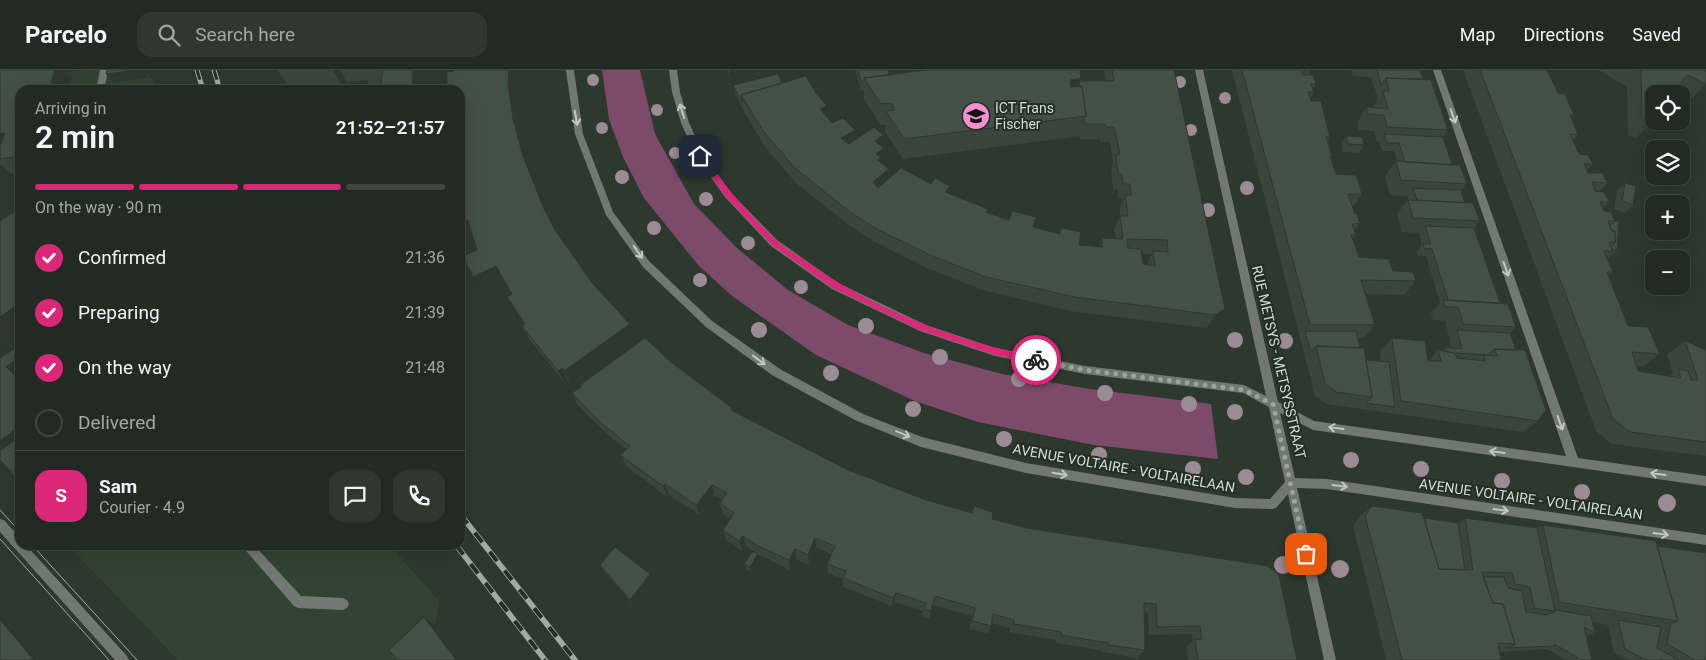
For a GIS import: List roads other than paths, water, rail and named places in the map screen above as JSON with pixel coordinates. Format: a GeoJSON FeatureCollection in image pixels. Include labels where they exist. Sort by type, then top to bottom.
{"type":"FeatureCollection","features":[{"type":"Feature","properties":{"kind":"street"},"geometry":{"type":"LineString","coordinates":[[101,85],[104,70]]}},
{"type":"Feature","properties":{"kind":"street","name":"AVENUE VOLTAIRE - VOLTAIRELAAN"},"geometry":{"type":"LineString","coordinates":[[570,70],[579,134],[610,213],[646,264],[709,324],[776,372],[859,417],[921,442],[1026,468],[1235,503],[1272,504],[1291,483],[1327,484],[1706,540]]}},
{"type":"Feature","properties":{"kind":"street"},"geometry":{"type":"LineString","coordinates":[[673,70],[678,100],[700,156],[728,196],[774,243],[835,286],[923,328],[995,352],[1085,370],[1244,390],[1313,425],[1706,480]]}},
{"type":"Feature","properties":{"kind":"street","name":"RUE METSYS - METSYSSTRAAT"},"geometry":{"type":"LineString","coordinates":[[1200,70],[1330,660]]}},
{"type":"Feature","properties":{"kind":"street"},"geometry":{"type":"LineString","coordinates":[[1436,70],[1574,463]]}},
{"type":"Feature","properties":{"kind":"street"},"geometry":{"type":"LineString","coordinates":[[0,524],[15,541]]}},
{"type":"Feature","properties":{"kind":"street"},"geometry":{"type":"LineString","coordinates":[[24,550],[123,660]]}},
{"type":"Feature","properties":{"kind":"street"},"geometry":{"type":"LineString","coordinates":[[251,550],[298,602],[343,604]]}},
{"type":"Feature","properties":{"kind":"tram line"},"geometry":{"type":"LineString","coordinates":[[0,510],[15,526]]}},
{"type":"Feature","properties":{"kind":"tram line"},"geometry":{"type":"LineString","coordinates":[[0,539],[109,660]]}},
{"type":"Feature","properties":{"kind":"tram line"},"geometry":{"type":"LineString","coordinates":[[37,550],[137,660]]}},
{"type":"Feature","properties":{"kind":"railway"},"geometry":{"type":"LineString","coordinates":[[197,70],[202,85]]}},
{"type":"Feature","properties":{"kind":"railway"},"geometry":{"type":"LineString","coordinates":[[214,70],[218,85]]}},
{"type":"Feature","properties":{"kind":"railway"},"geometry":{"type":"LineString","coordinates":[[465,520],[575,660]]}},
{"type":"Feature","properties":{"kind":"railway"},"geometry":{"type":"LineString","coordinates":[[460,550],[545,660]]}},
{"type":"Feature","properties":{"kind":"place","name":"ICT Frans Fischer"},"geometry":{"type":"Point","coordinates":[976,116]}}]}
